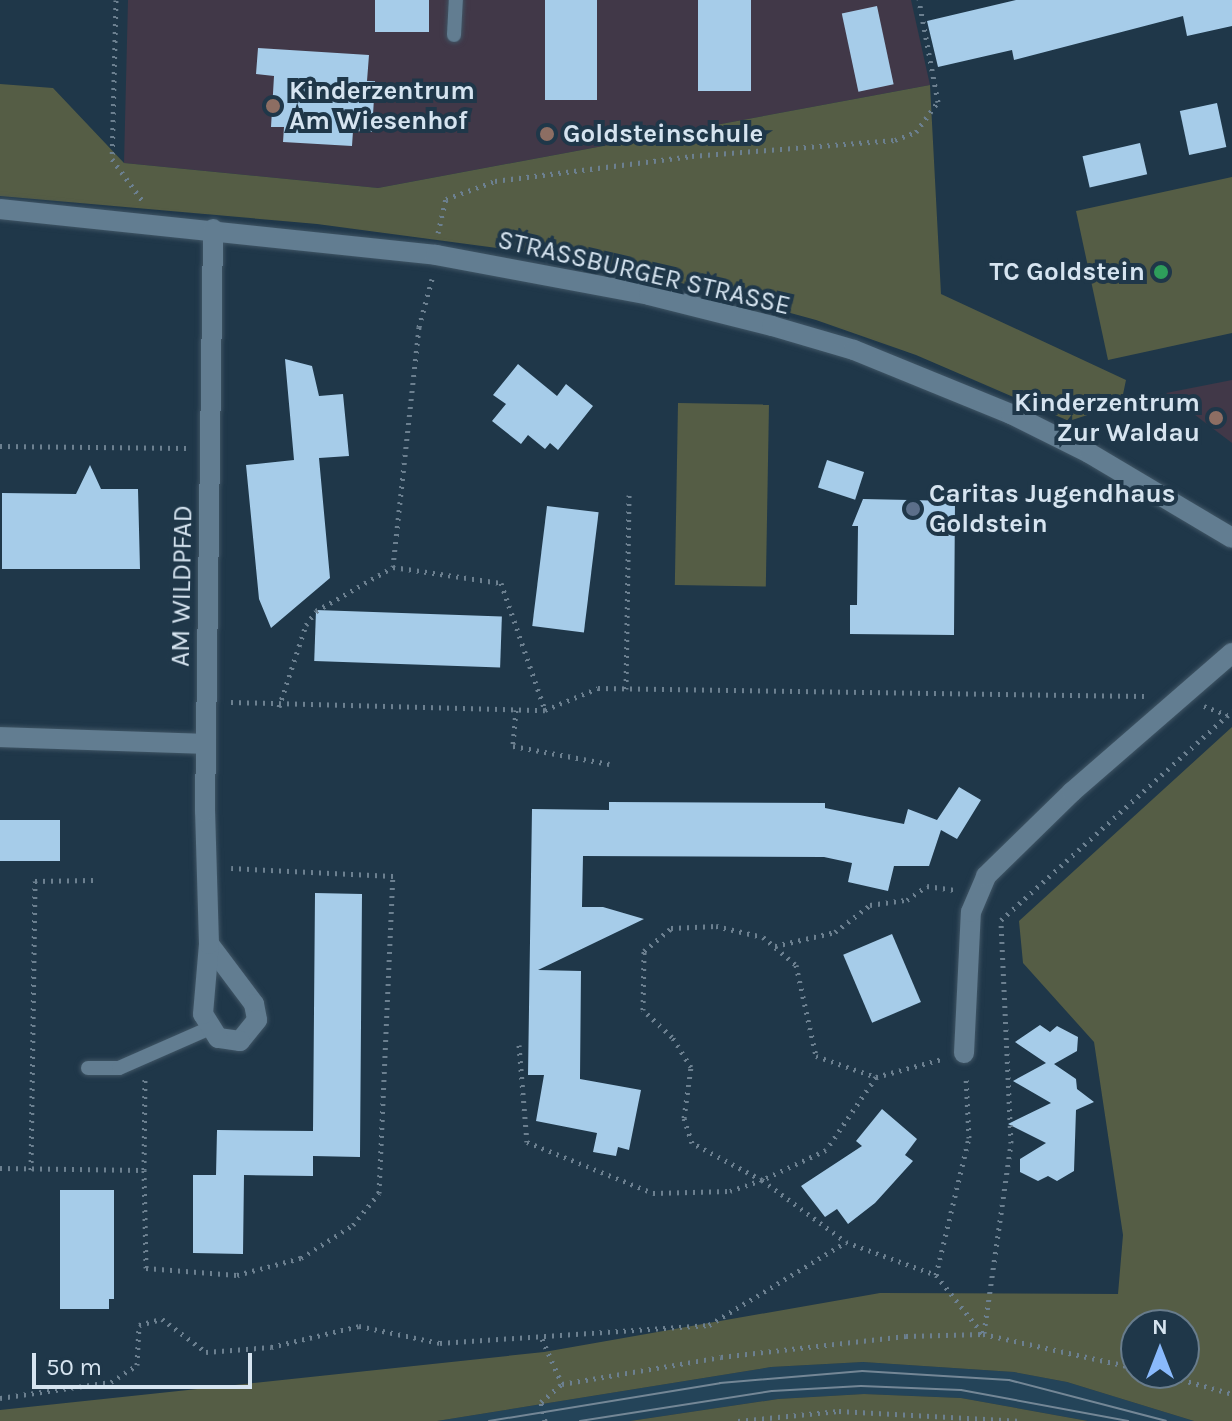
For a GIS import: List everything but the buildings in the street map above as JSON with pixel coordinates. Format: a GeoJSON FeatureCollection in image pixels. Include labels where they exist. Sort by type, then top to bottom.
{"type":"FeatureCollection","features":[{"type":"Feature","properties":{"kind":"street","name":"STRASSBURGER STRASSE"},"geometry":{"type":"LineString","coordinates":[[0,209],[213,229],[540,273],[649,295],[854,350],[937,381],[1089,453],[1232,538]]}},
{"type":"Feature","properties":{"kind":"street","name":"AM WILDPFAD"},"geometry":{"type":"LineString","coordinates":[[208,1029],[203,994],[209,944],[205,867],[213,229]]}},
{"type":"Feature","properties":{"kind":"street"},"geometry":{"type":"LineString","coordinates":[[964,1053],[969,935],[977,893],[996,862],[1232,653]]}},
{"type":"Feature","properties":{"kind":"street"},"geometry":{"type":"LineString","coordinates":[[0,737],[206,744]]}},
{"type":"Feature","properties":{"kind":"street"},"geometry":{"type":"LineString","coordinates":[[208,1029],[218,1038],[240,1041],[252,1033],[257,1020],[246,986],[209,944]]}},
{"type":"Feature","properties":{"kind":"lane"},"geometry":{"type":"LineString","coordinates":[[454,35],[456,0]]}},
{"type":"Feature","properties":{"kind":"lane"},"geometry":{"type":"LineString","coordinates":[[88,1068],[119,1068],[208,1029]]}},
{"type":"Feature","properties":{"kind":"path"},"geometry":{"type":"LineString","coordinates":[[116,0],[112,159],[149,209],[148,223]]}},
{"type":"Feature","properties":{"kind":"path"},"geometry":{"type":"LineString","coordinates":[[438,238],[446,199],[495,181],[692,156],[895,140],[916,132],[938,102],[919,0]]}},
{"type":"Feature","properties":{"kind":"path"},"geometry":{"type":"LineString","coordinates":[[393,567],[419,327],[430,289]]}},
{"type":"Feature","properties":{"kind":"path"},"geometry":{"type":"LineString","coordinates":[[0,446],[210,448]]}},
{"type":"Feature","properties":{"kind":"path"},"geometry":{"type":"LineString","coordinates":[[626,689],[629,495]]}},
{"type":"Feature","properties":{"kind":"path"},"geometry":{"type":"LineString","coordinates":[[279,707],[306,625],[316,611],[393,567],[501,583],[545,710]]}},
{"type":"Feature","properties":{"kind":"path"},"geometry":{"type":"LineString","coordinates":[[206,699],[279,707],[545,710],[598,688],[1182,697],[1229,713],[1001,920],[1011,1143],[983,1334]]}},
{"type":"Feature","properties":{"kind":"path"},"geometry":{"type":"LineString","coordinates":[[516,710],[513,746],[609,764]]}},
{"type":"Feature","properties":{"kind":"path"},"geometry":{"type":"LineString","coordinates":[[145,1058],[146,1268],[237,1275],[301,1258],[353,1225],[379,1193],[393,876],[205,867]]}},
{"type":"Feature","properties":{"kind":"path"},"geometry":{"type":"LineString","coordinates":[[31,1170],[35,881],[93,880]]}},
{"type":"Feature","properties":{"kind":"path"},"geometry":{"type":"LineString","coordinates":[[774,946],[835,932],[870,905],[907,900],[927,886],[977,893]]}},
{"type":"Feature","properties":{"kind":"path"},"geometry":{"type":"LineString","coordinates":[[936,1275],[969,1138],[964,1053],[876,1077],[816,1056],[796,965],[763,937],[716,926],[671,928],[644,951],[643,1010],[672,1037],[691,1067],[684,1118],[692,1143],[762,1180],[846,1242],[936,1275],[983,1334]]}},
{"type":"Feature","properties":{"kind":"path"},"geometry":{"type":"LineString","coordinates":[[519,1045],[527,1142],[653,1193],[730,1191],[762,1180],[826,1150],[876,1077]]}},
{"type":"Feature","properties":{"kind":"path"},"geometry":{"type":"LineString","coordinates":[[0,1168],[144,1170]]}},
{"type":"Feature","properties":{"kind":"path"},"geometry":{"type":"LineString","coordinates":[[0,1398],[111,1382],[137,1365],[139,1325],[162,1319],[206,1352],[271,1347],[359,1326],[440,1343],[542,1339],[709,1325],[846,1242]]}},
{"type":"Feature","properties":{"kind":"path"},"geometry":{"type":"LineString","coordinates":[[545,1421],[541,1402],[562,1384],[721,1357],[906,1336],[983,1334],[1120,1364]]}},
{"type":"Feature","properties":{"kind":"path"},"geometry":{"type":"LineString","coordinates":[[542,1339],[562,1384]]}},
{"type":"Feature","properties":{"kind":"path"},"geometry":{"type":"LineString","coordinates":[[1200,1385],[1232,1394]]}},
{"type":"Feature","properties":{"kind":"path"},"geometry":{"type":"LineString","coordinates":[[738,1421],[839,1411],[1022,1421]]}},
{"type":"Feature","properties":{"kind":"shaded area","name":"Goldsteinschule"},"geometry":{"type":"Polygon","coordinates":[[[128,0],[911,0],[930,85],[378,188],[124,163],[128,0]]]}},
{"type":"Feature","properties":{"kind":"shaded area","name":"Kinderzentrum Zur Waldau"},"geometry":{"type":"Polygon","coordinates":[[[1232,380],[1232,443],[1166,393],[1232,380]]]}},
{"type":"Feature","properties":{"kind":"shaded area"},"geometry":{"type":"Polygon","coordinates":[[[863,1362],[1014,1372],[1067,1382],[1194,1421],[1088,1421],[961,1398],[864,1394],[778,1399],[630,1421],[437,1421],[771,1367],[863,1362]]]}},
{"type":"Feature","properties":{"kind":"green space"},"geometry":{"type":"Polygon","coordinates":[[[0,84],[53,88],[124,163],[378,188],[930,85],[941,294],[1126,380],[1121,404],[1069,421],[916,355],[816,320],[674,281],[526,252],[317,224],[0,196],[0,84]]]}},
{"type":"Feature","properties":{"kind":"green space","name":"TC Goldstein"},"geometry":{"type":"Polygon","coordinates":[[[1232,177],[1232,333],[1108,360],[1076,211],[1232,177]]]}},
{"type":"Feature","properties":{"kind":"green space"},"geometry":{"type":"Polygon","coordinates":[[[678,403],[769,405],[766,587],[675,585],[678,403]]]}},
{"type":"Feature","properties":{"kind":"green space"},"geometry":{"type":"Polygon","coordinates":[[[1232,727],[1232,1421],[1194,1421],[1067,1382],[1014,1372],[863,1362],[771,1367],[437,1421],[0,1421],[0,1410],[544,1352],[880,1293],[1118,1294],[1123,1235],[1094,1042],[1023,963],[1019,921],[1232,727]]]}},
{"type":"Feature","properties":{"kind":"green space"},"geometry":{"type":"Polygon","coordinates":[[[864,1394],[961,1398],[1088,1421],[630,1421],[778,1399],[864,1394]]]}},
{"type":"Feature","properties":{"kind":"tram line"},"geometry":{"type":"LineString","coordinates":[[489,1421],[720,1383],[862,1371],[1009,1380],[1166,1421]]}},
{"type":"Feature","properties":{"kind":"tram line"},"geometry":{"type":"LineString","coordinates":[[580,1421],[772,1391],[861,1386],[961,1390],[1128,1421]]}},
{"type":"Feature","properties":{"kind":"place","name":"Kinderzentrum Am Wiesenhof"},"geometry":{"type":"Point","coordinates":[273,106]}},
{"type":"Feature","properties":{"kind":"place","name":"Goldsteinschule"},"geometry":{"type":"Point","coordinates":[547,134]}},
{"type":"Feature","properties":{"kind":"place","name":"TC Goldstein"},"geometry":{"type":"Point","coordinates":[1161,272]}},
{"type":"Feature","properties":{"kind":"place","name":"Kinderzentrum Zur Waldau"},"geometry":{"type":"Point","coordinates":[1216,418]}},
{"type":"Feature","properties":{"kind":"place","name":"Caritas Jugendhaus Goldstein"},"geometry":{"type":"Point","coordinates":[913,509]}}]}
